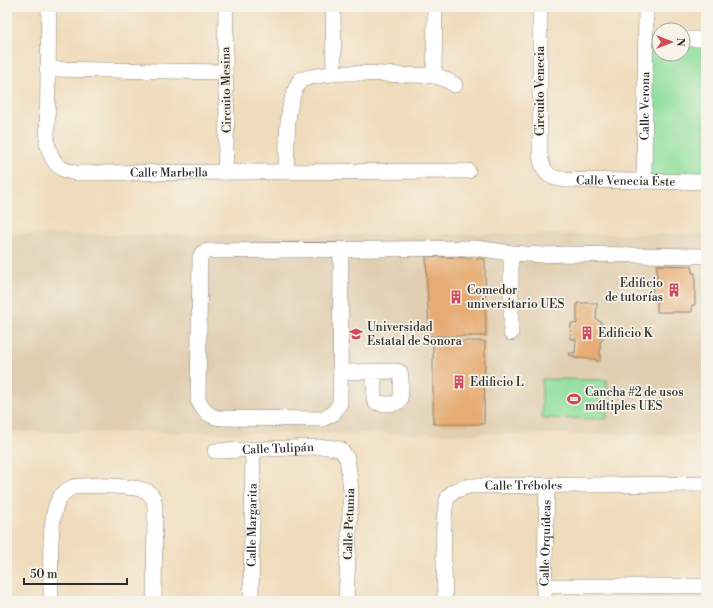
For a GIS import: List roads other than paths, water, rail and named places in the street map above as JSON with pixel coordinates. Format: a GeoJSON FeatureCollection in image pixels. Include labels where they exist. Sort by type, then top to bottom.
{"type":"FeatureCollection","features":[{"type":"Feature","properties":{"kind":"street"},"geometry":{"type":"LineString","coordinates":[[49,7],[48,69],[225,72]]}},
{"type":"Feature","properties":{"kind":"street","name":"Circuito Mesina"},"geometry":{"type":"LineString","coordinates":[[224,172],[228,117],[225,72],[226,7]]}},
{"type":"Feature","properties":{"kind":"street"},"geometry":{"type":"LineString","coordinates":[[333,7],[334,74]]}},
{"type":"Feature","properties":{"kind":"street"},"geometry":{"type":"LineString","coordinates":[[434,76],[435,7]]}},
{"type":"Feature","properties":{"kind":"street","name":"Circuito Venecia"},"geometry":{"type":"LineString","coordinates":[[540,7],[540,155],[542,166],[546,173]]}},
{"type":"Feature","properties":{"kind":"street","name":"Calle Verona"},"geometry":{"type":"LineString","coordinates":[[646,7],[651,34]]}},
{"type":"Feature","properties":{"kind":"street"},"geometry":{"type":"LineString","coordinates":[[691,39],[706,39]]}},
{"type":"Feature","properties":{"kind":"street","name":"Calle Verona"},"geometry":{"type":"LineString","coordinates":[[644,181],[651,57]]}},
{"type":"Feature","properties":{"kind":"street","name":"Calle Marbella"},"geometry":{"type":"LineString","coordinates":[[48,69],[48,142],[50,153],[55,162],[63,169],[75,173],[468,171]]}},
{"type":"Feature","properties":{"kind":"street"},"geometry":{"type":"LineString","coordinates":[[286,171],[291,103],[295,88],[300,80],[314,75],[334,74],[434,76],[442,78],[455,85]]}},
{"type":"Feature","properties":{"kind":"street","name":"Calle Venecia Éste"},"geometry":{"type":"LineString","coordinates":[[546,173],[556,178],[566,180],[706,182]]}},
{"type":"Feature","properties":{"kind":"street"},"geometry":{"type":"LineString","coordinates":[[341,249],[340,403],[333,414],[322,419],[215,418],[208,414],[202,408],[198,400],[200,258],[202,253],[208,251],[341,249],[475,248],[511,253],[543,255],[706,256]]}},
{"type":"Feature","properties":{"kind":"street"},"geometry":{"type":"LineString","coordinates":[[511,253],[511,333]]}},
{"type":"Feature","properties":{"kind":"street"},"geometry":{"type":"LineString","coordinates":[[340,372],[374,371]]}},
{"type":"Feature","properties":{"kind":"street","name":"Calle Tulipán"},"geometry":{"type":"LineString","coordinates":[[215,451],[314,447],[328,447],[340,450]]}},
{"type":"Feature","properties":{"kind":"street","name":"Calle Margarita"},"geometry":{"type":"LineString","coordinates":[[251,601],[252,449]]}},
{"type":"Feature","properties":{"kind":"street","name":"Calle Petunia"},"geometry":{"type":"LineString","coordinates":[[340,450],[347,458],[350,491],[346,601]]}},
{"type":"Feature","properties":{"kind":"street","name":"Calle Tréboles"},"geometry":{"type":"LineString","coordinates":[[445,601],[444,517],[449,496],[455,491],[469,486],[706,484]]}},
{"type":"Feature","properties":{"kind":"street"},"geometry":{"type":"LineString","coordinates":[[51,601],[52,532],[57,502],[64,492],[74,487],[92,485],[138,489],[146,491],[152,496],[156,509],[154,601]]}},
{"type":"Feature","properties":{"kind":"street","name":"Calle Orquídeas"},"geometry":{"type":"LineString","coordinates":[[544,601],[547,485]]}},
{"type":"Feature","properties":{"kind":"street"},"geometry":{"type":"LineString","coordinates":[[544,586],[706,586]]}},
{"type":"Feature","properties":{"kind":"place","name":"Edificio de tutorías"},"geometry":{"type":"Point","coordinates":[674,290]}},
{"type":"Feature","properties":{"kind":"place","name":"Comedor universitario UES"},"geometry":{"type":"Point","coordinates":[456,297]}},
{"type":"Feature","properties":{"kind":"place","name":"Edificio K"},"geometry":{"type":"Point","coordinates":[587,333]}},
{"type":"Feature","properties":{"kind":"place","name":"Universidad Estatal de Sonora"},"geometry":{"type":"Point","coordinates":[356,334]}},
{"type":"Feature","properties":{"kind":"place","name":"Edificio L"},"geometry":{"type":"Point","coordinates":[459,382]}},
{"type":"Feature","properties":{"kind":"place","name":"Cancha #2 de usos múltiples UES"},"geometry":{"type":"Point","coordinates":[574,399]}}]}
